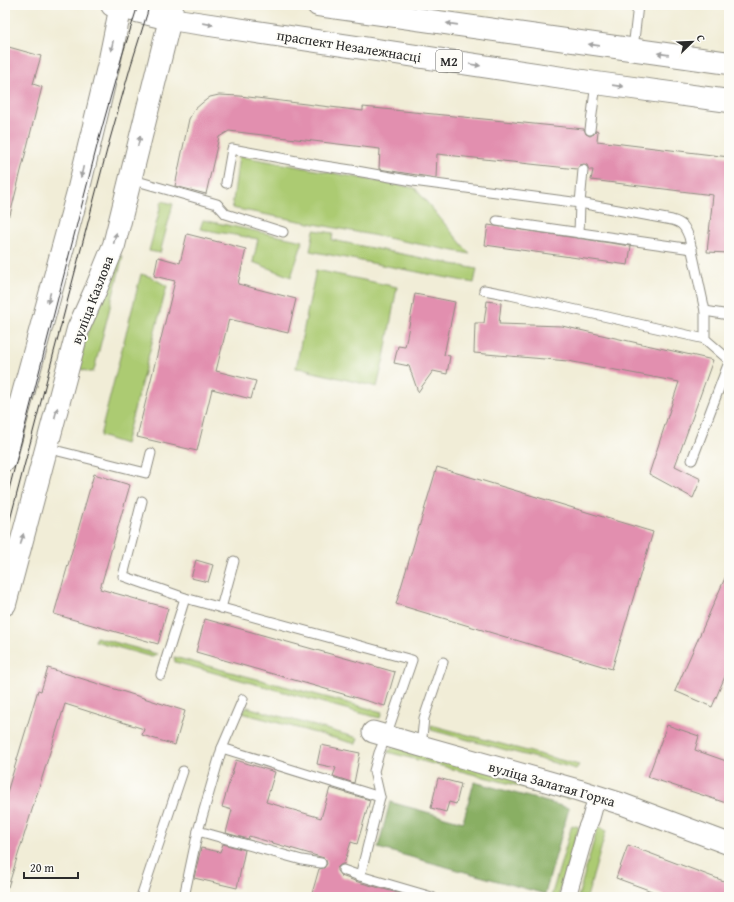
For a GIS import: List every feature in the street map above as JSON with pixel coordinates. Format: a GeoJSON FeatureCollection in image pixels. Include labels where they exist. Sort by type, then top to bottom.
{"type":"FeatureCollection","features":[{"type":"Feature","properties":{"kind":"main road"},"geometry":{"type":"LineString","coordinates":[[318,5],[729,63]]}},
{"type":"Feature","properties":{"kind":"main road"},"geometry":{"type":"LineString","coordinates":[[5,460],[78,192],[110,59],[118,6]]}},
{"type":"Feature","properties":{"kind":"main road","name":"праспект Незалежнасці"},"geometry":{"type":"LineString","coordinates":[[118,6],[171,12],[596,83],[729,102]]}},
{"type":"Feature","properties":{"kind":"main road","name":"вуліца Казлова"},"geometry":{"type":"LineString","coordinates":[[5,604],[78,329],[114,245],[171,12]]}},
{"type":"Feature","properties":{"kind":"street","name":"вуліца Залатая Горка"},"geometry":{"type":"LineString","coordinates":[[380,734],[578,790],[622,804],[729,844]]}},
{"type":"Feature","properties":{"kind":"street"},"geometry":{"type":"LineString","coordinates":[[567,897],[597,796]]}},
{"type":"Feature","properties":{"kind":"lane"},"geometry":{"type":"LineString","coordinates":[[633,50],[638,5]]}},
{"type":"Feature","properties":{"kind":"lane"},"geometry":{"type":"LineString","coordinates":[[590,130],[596,83]]}},
{"type":"Feature","properties":{"kind":"lane"},"geometry":{"type":"LineString","coordinates":[[226,183],[232,149],[318,166],[413,181],[580,203],[680,222],[686,229],[692,249],[705,311],[705,339]]}},
{"type":"Feature","properties":{"kind":"lane"},"geometry":{"type":"LineString","coordinates":[[579,233],[583,170]]}},
{"type":"Feature","properties":{"kind":"lane"},"geometry":{"type":"LineString","coordinates":[[130,179],[217,204],[226,214],[283,232]]}},
{"type":"Feature","properties":{"kind":"lane"},"geometry":{"type":"LineString","coordinates":[[497,221],[692,249]]}},
{"type":"Feature","properties":{"kind":"lane"},"geometry":{"type":"LineString","coordinates":[[484,290],[705,339],[729,361],[692,460]]}},
{"type":"Feature","properties":{"kind":"lane"},"geometry":{"type":"LineString","coordinates":[[705,311],[729,316]]}},
{"type":"Feature","properties":{"kind":"lane"},"geometry":{"type":"LineString","coordinates":[[46,448],[146,473],[151,453]]}},
{"type":"Feature","properties":{"kind":"lane"},"geometry":{"type":"LineString","coordinates":[[142,501],[123,576],[184,598],[412,660],[380,734],[379,753],[374,771],[380,797],[360,876]]}},
{"type":"Feature","properties":{"kind":"lane"},"geometry":{"type":"LineString","coordinates":[[221,608],[234,561]]}},
{"type":"Feature","properties":{"kind":"lane"},"geometry":{"type":"LineString","coordinates":[[161,675],[184,598]]}},
{"type":"Feature","properties":{"kind":"lane"},"geometry":{"type":"LineString","coordinates":[[420,746],[424,718],[443,662]]}},
{"type":"Feature","properties":{"kind":"lane"},"geometry":{"type":"LineString","coordinates":[[184,897],[198,830],[222,748],[243,699]]}},
{"type":"Feature","properties":{"kind":"lane"},"geometry":{"type":"LineString","coordinates":[[222,748],[380,797]]}},
{"type":"Feature","properties":{"kind":"lane"},"geometry":{"type":"LineString","coordinates":[[141,897],[183,771]]}},
{"type":"Feature","properties":{"kind":"lane"},"geometry":{"type":"LineString","coordinates":[[198,830],[302,860],[321,863]]}},
{"type":"Feature","properties":{"kind":"lane"},"geometry":{"type":"LineString","coordinates":[[343,870],[432,897]]}},
{"type":"Feature","properties":{"kind":"green space"},"geometry":{"type":"Polygon","coordinates":[[[239,156],[415,188],[470,254],[232,208],[239,156]]]}},
{"type":"Feature","properties":{"kind":"green space"},"geometry":{"type":"Polygon","coordinates":[[[162,201],[173,204],[160,253],[149,251],[162,201]]]}},
{"type":"Feature","properties":{"kind":"green space"},"geometry":{"type":"Polygon","coordinates":[[[203,220],[303,241],[291,277],[253,262],[258,239],[200,229],[203,220]]]}},
{"type":"Feature","properties":{"kind":"green space"},"geometry":{"type":"Polygon","coordinates":[[[314,230],[333,233],[332,240],[477,269],[474,283],[310,251],[314,230]]]}},
{"type":"Feature","properties":{"kind":"green space"},"geometry":{"type":"Polygon","coordinates":[[[120,256],[123,256],[94,370],[93,372],[89,372],[78,368],[92,315],[120,256]]]}},
{"type":"Feature","properties":{"kind":"green space"},"geometry":{"type":"Polygon","coordinates":[[[316,270],[397,287],[377,387],[309,371],[312,370],[296,368],[316,270]]]}},
{"type":"Feature","properties":{"kind":"green space"},"geometry":{"type":"Polygon","coordinates":[[[141,274],[151,277],[167,286],[125,444],[100,436],[141,274]]]}},
{"type":"Feature","properties":{"kind":"green space"},"geometry":{"type":"Polygon","coordinates":[[[96,637],[157,654],[152,657],[95,641],[96,637]]]}},
{"type":"Feature","properties":{"kind":"green space"},"geometry":{"type":"Polygon","coordinates":[[[174,657],[382,712],[380,718],[360,713],[175,662],[174,657]]]}},
{"type":"Feature","properties":{"kind":"green space"},"geometry":{"type":"Polygon","coordinates":[[[247,707],[358,738],[356,744],[242,713],[247,707]]]}},
{"type":"Feature","properties":{"kind":"green space"},"geometry":{"type":"Polygon","coordinates":[[[431,725],[579,765],[576,769],[431,730],[431,725]]]}},
{"type":"Feature","properties":{"kind":"green space"},"geometry":{"type":"Polygon","coordinates":[[[396,746],[571,795],[569,799],[387,752],[396,746]]]}},
{"type":"Feature","properties":{"kind":"green space"},"geometry":{"type":"Polygon","coordinates":[[[474,782],[569,808],[545,894],[378,848],[390,802],[463,822],[474,782]]]}},
{"type":"Feature","properties":{"kind":"green space"},"geometry":{"type":"Polygon","coordinates":[[[572,825],[579,827],[558,897],[551,897],[572,825]]]}},
{"type":"Feature","properties":{"kind":"green space"},"geometry":{"type":"Polygon","coordinates":[[[598,826],[606,831],[587,897],[578,897],[598,826]]]}},
{"type":"Feature","properties":{"kind":"building"},"geometry":{"type":"Polygon","coordinates":[[[5,46],[41,56],[33,84],[42,87],[10,215],[5,214],[5,46]]]}},
{"type":"Feature","properties":{"kind":"building"},"geometry":{"type":"Polygon","coordinates":[[[219,95],[240,96],[363,111],[363,107],[584,129],[586,134],[590,136],[594,134],[596,130],[598,131],[597,141],[729,157],[729,253],[707,252],[713,195],[591,180],[593,170],[589,170],[587,165],[584,164],[580,165],[577,169],[437,154],[436,178],[379,169],[380,149],[229,131],[219,137],[206,194],[175,186],[189,119],[194,110],[202,103],[210,97],[219,95]]]}},
{"type":"Feature","properties":{"kind":"building"},"geometry":{"type":"Polygon","coordinates":[[[488,225],[631,246],[628,265],[485,245],[488,225]]]}},
{"type":"Feature","properties":{"kind":"building"},"geometry":{"type":"Polygon","coordinates":[[[187,234],[246,249],[238,284],[296,299],[288,333],[229,319],[216,371],[256,381],[251,399],[212,389],[197,451],[137,437],[175,281],[154,276],[158,257],[180,263],[187,234]]]}},
{"type":"Feature","properties":{"kind":"building"},"geometry":{"type":"Polygon","coordinates":[[[415,294],[455,302],[444,355],[450,356],[447,374],[433,371],[418,392],[409,366],[394,363],[398,346],[405,347],[415,294]]]}},
{"type":"Feature","properties":{"kind":"building"},"geometry":{"type":"Polygon","coordinates":[[[487,301],[501,303],[499,324],[562,326],[713,360],[675,466],[701,479],[693,498],[649,474],[679,382],[568,361],[474,353],[475,323],[484,323],[487,301]]]}},
{"type":"Feature","properties":{"kind":"building"},"geometry":{"type":"Polygon","coordinates":[[[437,467],[653,532],[612,669],[396,604],[437,467]]]}},
{"type":"Feature","properties":{"kind":"building"},"geometry":{"type":"Polygon","coordinates":[[[94,474],[130,485],[100,589],[168,608],[158,644],[54,614],[94,474]]]}},
{"type":"Feature","properties":{"kind":"building"},"geometry":{"type":"Polygon","coordinates":[[[196,560],[213,565],[208,582],[191,578],[196,560]]]}},
{"type":"Feature","properties":{"kind":"building"},"geometry":{"type":"Polygon","coordinates":[[[729,569],[729,667],[712,707],[675,691],[729,569]]]}},
{"type":"Feature","properties":{"kind":"building"},"geometry":{"type":"Polygon","coordinates":[[[205,619],[395,672],[385,706],[196,652],[205,619]]]}},
{"type":"Feature","properties":{"kind":"building"},"geometry":{"type":"Polygon","coordinates":[[[48,668],[185,711],[175,745],[142,735],[144,729],[65,704],[8,887],[5,887],[5,799],[38,690],[41,691],[48,668]]]}},
{"type":"Feature","properties":{"kind":"building"},"geometry":{"type":"Polygon","coordinates":[[[667,725],[699,736],[695,750],[729,762],[729,804],[648,777],[667,725]]]}},
{"type":"Feature","properties":{"kind":"building"},"geometry":{"type":"Polygon","coordinates":[[[321,745],[360,753],[354,783],[333,776],[336,768],[317,764],[321,745]]]}},
{"type":"Feature","properties":{"kind":"building"},"geometry":{"type":"Polygon","coordinates":[[[236,760],[275,772],[266,802],[321,818],[330,788],[370,800],[357,844],[351,842],[344,864],[337,868],[337,871],[341,876],[405,895],[404,897],[311,897],[319,869],[324,868],[327,864],[324,858],[249,836],[248,839],[226,833],[232,810],[222,807],[236,760]]]}},
{"type":"Feature","properties":{"kind":"building"},"geometry":{"type":"Polygon","coordinates":[[[438,778],[461,784],[456,804],[449,802],[446,812],[431,808],[438,778]]]}},
{"type":"Feature","properties":{"kind":"building"},"geometry":{"type":"Polygon","coordinates":[[[223,844],[245,850],[237,888],[194,878],[201,848],[220,852],[223,844]]]}},
{"type":"Feature","properties":{"kind":"building"},"geometry":{"type":"Polygon","coordinates":[[[628,845],[729,883],[729,897],[668,897],[616,878],[628,845]]]}},
{"type":"Feature","properties":{"kind":"tram line"},"geometry":{"type":"LineString","coordinates":[[5,505],[98,142],[138,5]]}},
{"type":"Feature","properties":{"kind":"tram line"},"geometry":{"type":"LineString","coordinates":[[5,539],[108,146],[149,5]]}}]}
